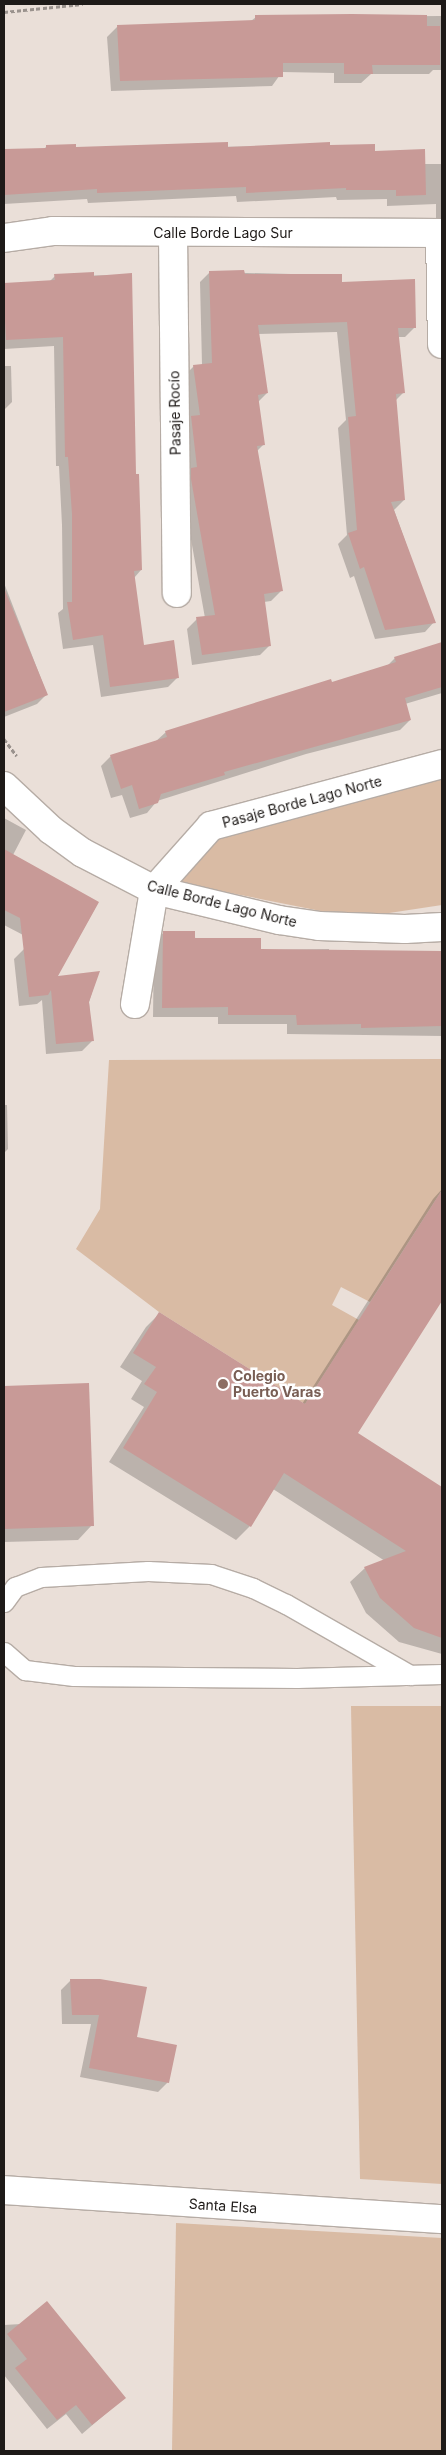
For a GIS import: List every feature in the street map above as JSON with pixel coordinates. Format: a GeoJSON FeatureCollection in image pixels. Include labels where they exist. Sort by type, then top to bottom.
{"type":"FeatureCollection","features":[{"type":"Feature","properties":{"kind":"street","name":"Calle Borde Lago Sur"},"geometry":{"type":"LineString","coordinates":[[4,238],[53,232],[441,233]]}},
{"type":"Feature","properties":{"kind":"street","name":"Pasaje Rocío"},"geometry":{"type":"LineString","coordinates":[[173,233],[178,593]]}},
{"type":"Feature","properties":{"kind":"street"},"geometry":{"type":"LineString","coordinates":[[441,233],[442,344]]}},
{"type":"Feature","properties":{"kind":"street","name":"Pasaje Borde Lago Norte"},"geometry":{"type":"LineString","coordinates":[[154,890],[211,826],[442,764]]}},
{"type":"Feature","properties":{"kind":"street","name":"Calle Borde Lago Norte"},"geometry":{"type":"LineString","coordinates":[[4,786],[50,830],[83,854],[154,890],[279,920],[320,926],[396,929],[442,926]]}},
{"type":"Feature","properties":{"kind":"street"},"geometry":{"type":"LineString","coordinates":[[134,1004],[154,890]]}},
{"type":"Feature","properties":{"kind":"street","name":"Santa Elsa"},"geometry":{"type":"LineString","coordinates":[[4,2190],[442,2218]]}},
{"type":"Feature","properties":{"kind":"lane"},"geometry":{"type":"LineString","coordinates":[[4,1602],[15,1587],[40,1577],[148,1571],[211,1574],[252,1588],[286,1604],[412,1675]]}},
{"type":"Feature","properties":{"kind":"lane"},"geometry":{"type":"LineString","coordinates":[[4,1652],[25,1670],[74,1676],[297,1678],[442,1674]]}},
{"type":"Feature","properties":{"kind":"path"},"geometry":{"type":"LineString","coordinates":[[4,12],[84,4]]}},
{"type":"Feature","properties":{"kind":"shaded area"},"geometry":{"type":"Polygon","coordinates":[[[442,775],[442,905],[356,918],[170,881],[217,836],[442,775]]]}},
{"type":"Feature","properties":{"kind":"shaded area"},"geometry":{"type":"Polygon","coordinates":[[[442,1059],[442,1190],[370,1302],[341,1287],[332,1305],[359,1320],[305,1404],[159,1312],[76,1249],[100,1209],[109,1060],[442,1059]]]}},
{"type":"Feature","properties":{"kind":"shaded area"},"geometry":{"type":"Polygon","coordinates":[[[351,1706],[442,1706],[442,2184],[360,2179],[351,1706]]]}},
{"type":"Feature","properties":{"kind":"shaded area"},"geometry":{"type":"Polygon","coordinates":[[[176,2223],[442,2238],[442,2451],[172,2451],[176,2223]]]}},
{"type":"Feature","properties":{"kind":"building"},"geometry":{"type":"Polygon","coordinates":[[[255,15],[427,15],[427,26],[440,26],[440,65],[372,65],[373,74],[344,74],[344,63],[283,63],[283,77],[120,81],[117,25],[255,20],[255,15]]]}},
{"type":"Feature","properties":{"kind":"building"},"geometry":{"type":"Polygon","coordinates":[[[228,142],[228,147],[330,142],[330,145],[375,144],[375,151],[425,149],[426,195],[396,196],[396,190],[346,190],[346,188],[246,193],[246,187],[97,193],[97,189],[4,195],[4,149],[46,148],[46,145],[76,144],[76,147],[228,142]]]}},
{"type":"Feature","properties":{"kind":"building"},"geometry":{"type":"Polygon","coordinates":[[[244,270],[245,274],[342,274],[342,282],[415,279],[416,328],[398,328],[405,393],[396,394],[405,500],[391,502],[436,623],[385,630],[364,567],[360,569],[348,533],[357,530],[348,417],[356,416],[347,322],[258,325],[268,393],[258,395],[265,445],[257,446],[283,591],[264,594],[271,646],[202,655],[196,617],[215,615],[191,479],[191,468],[197,467],[191,416],[200,415],[193,365],[212,363],[209,271],[244,270]]]}},
{"type":"Feature","properties":{"kind":"building"},"geometry":{"type":"Polygon","coordinates":[[[94,272],[94,276],[132,273],[136,474],[139,474],[142,570],[134,571],[144,645],[174,640],[179,678],[110,687],[103,635],[73,640],[67,602],[72,602],[72,514],[68,457],[65,457],[63,337],[6,340],[4,301],[4,283],[55,280],[54,274],[94,272]]]}},
{"type":"Feature","properties":{"kind":"building"},"geometry":{"type":"Polygon","coordinates":[[[4,588],[48,695],[4,712],[4,588]]]}},
{"type":"Feature","properties":{"kind":"building"},"geometry":{"type":"Polygon","coordinates":[[[442,642],[442,687],[405,698],[411,720],[224,772],[225,775],[161,794],[158,803],[139,809],[132,785],[121,789],[110,755],[167,737],[165,731],[331,679],[332,682],[396,662],[394,657],[442,642]]]}},
{"type":"Feature","properties":{"kind":"building"},"geometry":{"type":"Polygon","coordinates":[[[4,849],[99,902],[58,976],[100,971],[89,1002],[94,1041],[56,1044],[51,990],[48,995],[29,997],[20,918],[4,910],[4,849]]]}},
{"type":"Feature","properties":{"kind":"building"},"geometry":{"type":"Polygon","coordinates":[[[163,931],[195,931],[195,938],[261,938],[261,949],[442,951],[442,1026],[361,1028],[361,1024],[297,1025],[296,1015],[228,1015],[228,1007],[162,1008],[163,931]]]}},
{"type":"Feature","properties":{"kind":"building"},"geometry":{"type":"Polygon","coordinates":[[[442,1190],[442,1301],[358,1433],[442,1487],[442,1638],[414,1628],[380,1598],[364,1567],[406,1551],[284,1473],[251,1527],[123,1448],[157,1392],[144,1384],[156,1367],[133,1353],[159,1312],[305,1404],[442,1190]]]}},
{"type":"Feature","properties":{"kind":"building"},"geometry":{"type":"Polygon","coordinates":[[[89,1383],[94,1526],[4,1529],[4,1386],[89,1383]]]}},
{"type":"Feature","properties":{"kind":"building"},"geometry":{"type":"Polygon","coordinates":[[[70,1979],[100,1979],[147,1987],[137,2037],[177,2045],[169,2083],[89,2068],[99,2015],[72,2015],[70,1979]]]}},
{"type":"Feature","properties":{"kind":"building"},"geometry":{"type":"Polygon","coordinates":[[[47,2301],[126,2398],[92,2425],[76,2405],[57,2420],[15,2368],[27,2359],[7,2334],[47,2301]]]}},
{"type":"Feature","properties":{"kind":"place","name":"Colegio Puerto Varas"},"geometry":{"type":"Point","coordinates":[223,1384]}}]}
